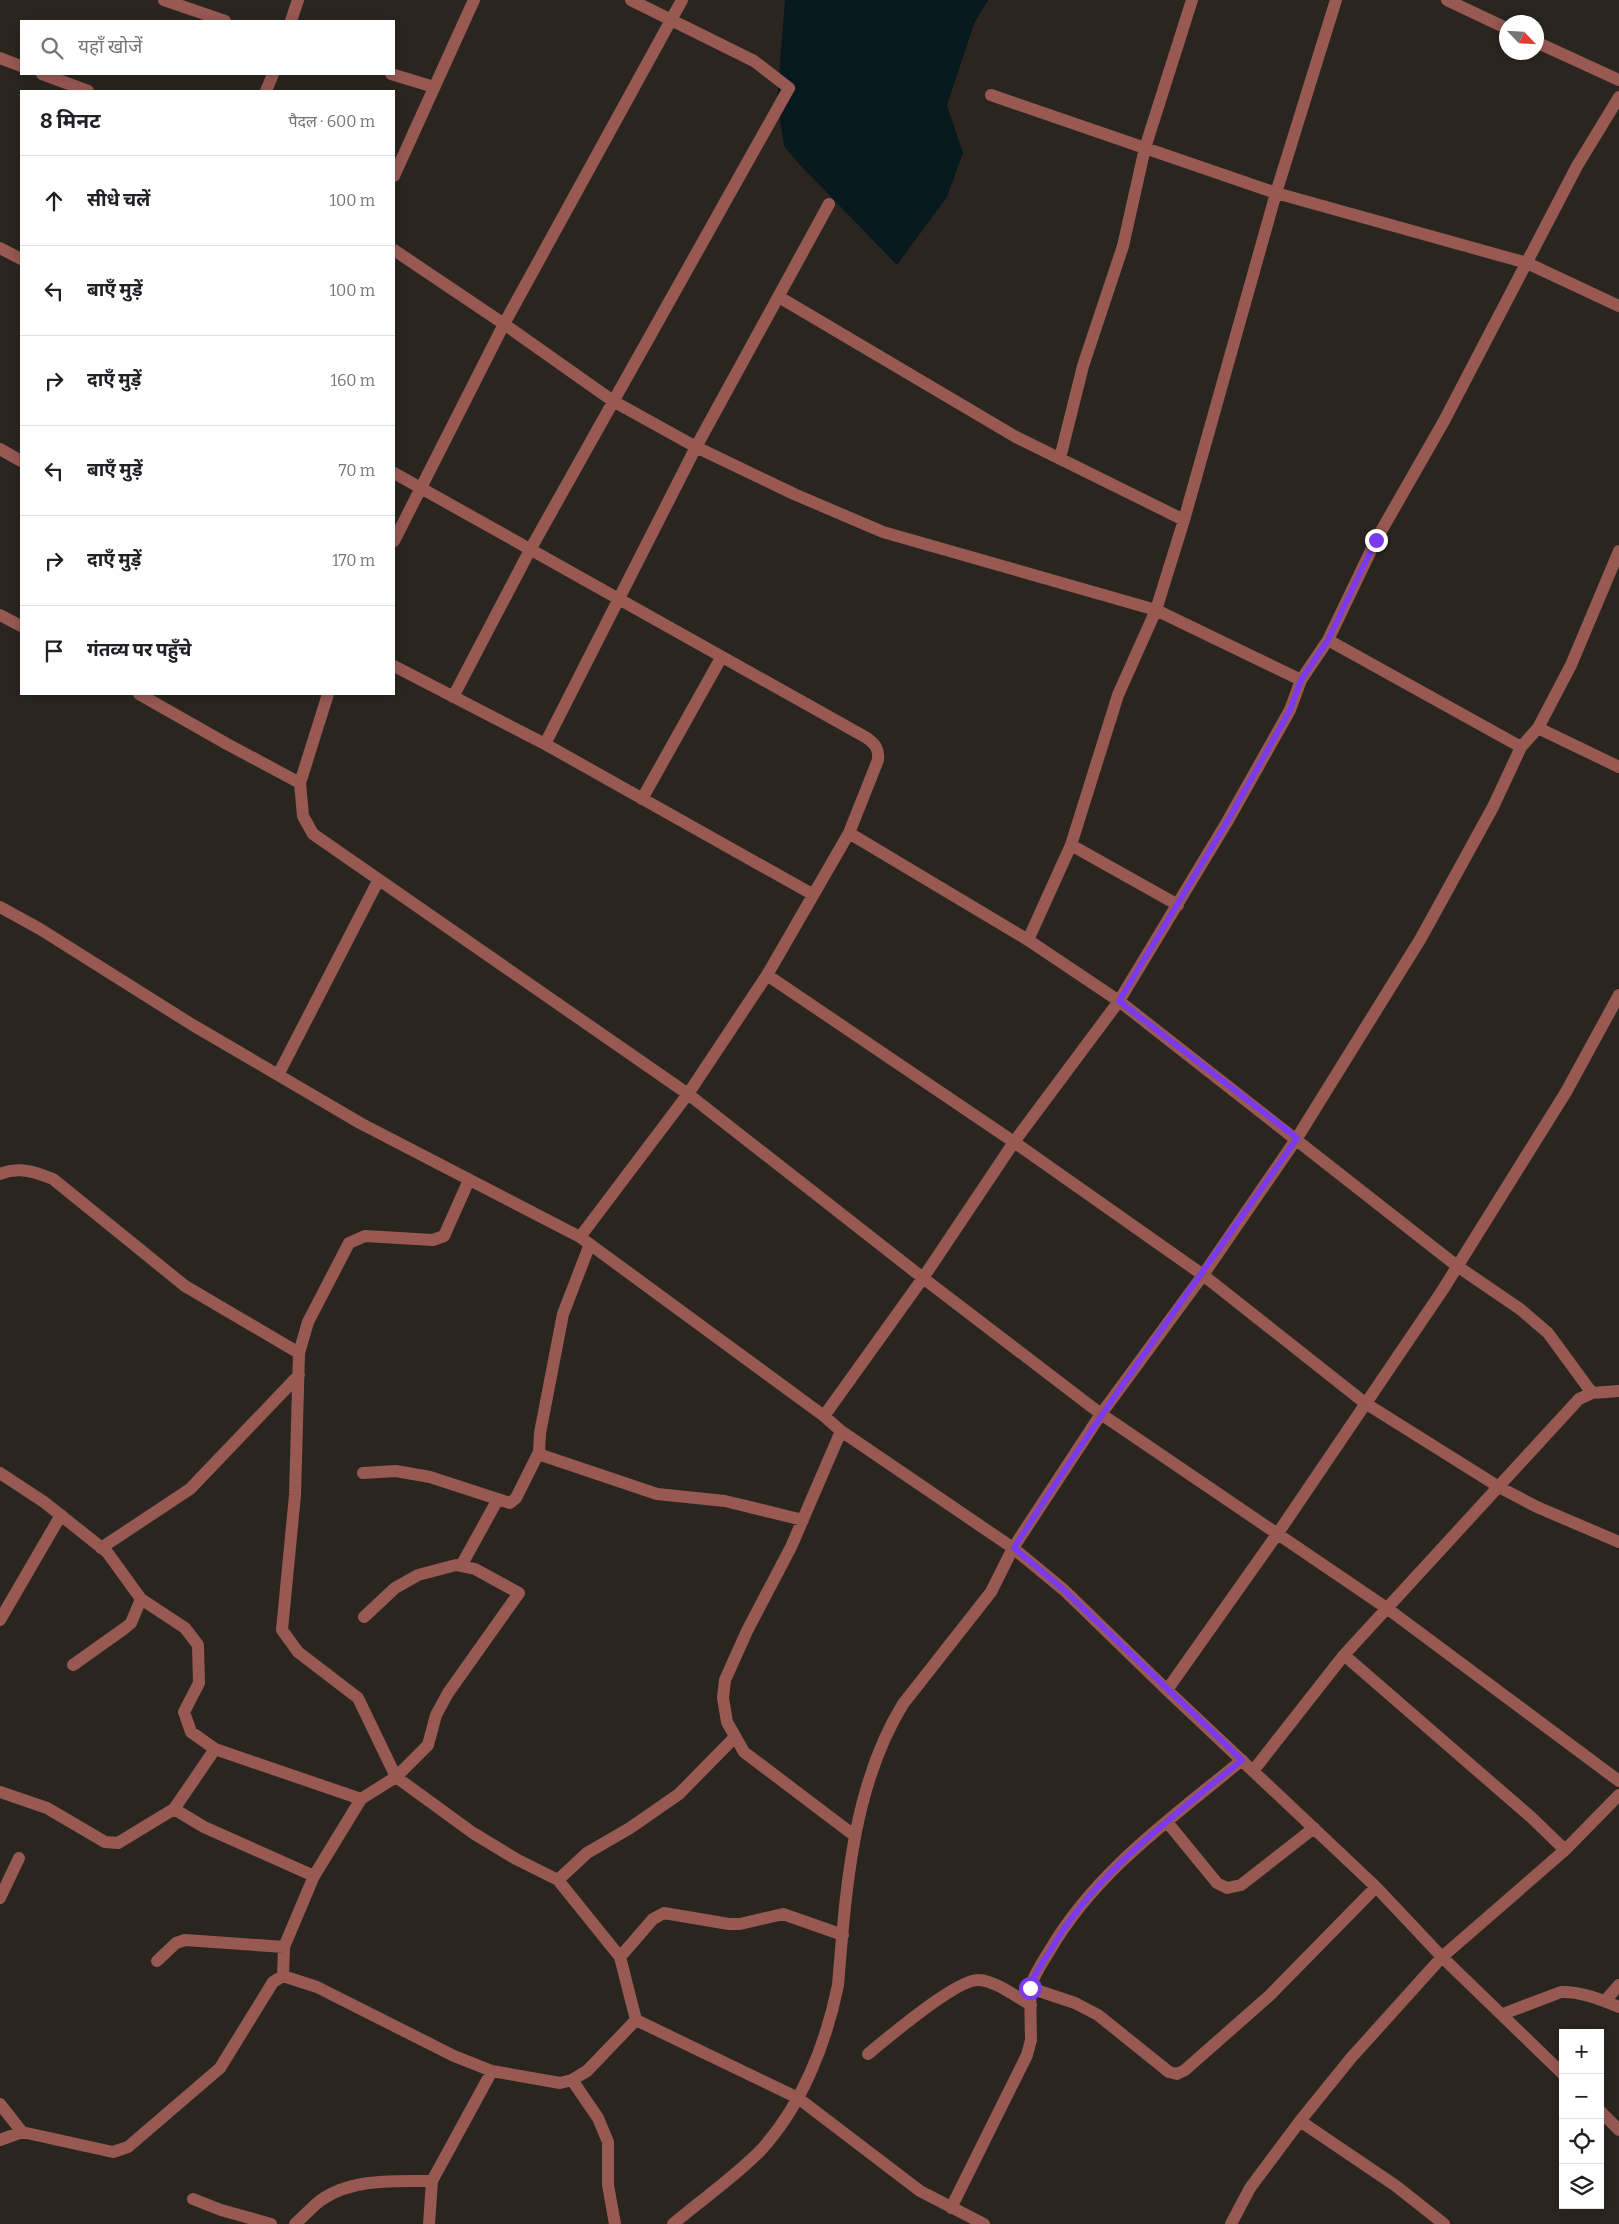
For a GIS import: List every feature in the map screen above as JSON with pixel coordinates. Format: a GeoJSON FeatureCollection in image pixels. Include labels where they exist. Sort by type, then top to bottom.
{"type":"FeatureCollection","features":[{"type":"Feature","properties":{"kind":"street"},"geometry":{"type":"LineString","coordinates":[[164,0],[223,20]]}},
{"type":"Feature","properties":{"kind":"street"},"geometry":{"type":"LineString","coordinates":[[291,20],[298,0]]}},
{"type":"Feature","properties":{"kind":"street"},"geometry":{"type":"LineString","coordinates":[[395,174],[474,0]]}},
{"type":"Feature","properties":{"kind":"street"},"geometry":{"type":"LineString","coordinates":[[453,697],[530,550],[789,88],[754,61],[631,0]]}},
{"type":"Feature","properties":{"kind":"street"},"geometry":{"type":"LineString","coordinates":[[395,539],[504,324],[682,0]]}},
{"type":"Feature","properties":{"kind":"street"},"geometry":{"type":"LineString","coordinates":[[1060,458],[1083,366],[1123,246],[1144,148],[1192,0]]}},
{"type":"Feature","properties":{"kind":"street"},"geometry":{"type":"LineString","coordinates":[[1028,940],[1071,845],[1118,695],[1156,610],[1184,520],[1276,193],[1336,0]]}},
{"type":"Feature","properties":{"kind":"street"},"geometry":{"type":"LineString","coordinates":[[1447,0],[1499,25]]}},
{"type":"Feature","properties":{"kind":"street"},"geometry":{"type":"LineString","coordinates":[[1544,46],[1619,80]]}},
{"type":"Feature","properties":{"kind":"street"},"geometry":{"type":"LineString","coordinates":[[0,58],[20,66]]}},
{"type":"Feature","properties":{"kind":"street"},"geometry":{"type":"LineString","coordinates":[[45,75],[85,90]]}},
{"type":"Feature","properties":{"kind":"street"},"geometry":{"type":"LineString","coordinates":[[266,90],[273,75]]}},
{"type":"Feature","properties":{"kind":"street"},"geometry":{"type":"LineString","coordinates":[[394,75],[434,87]]}},
{"type":"Feature","properties":{"kind":"street"},"geometry":{"type":"LineString","coordinates":[[991,95],[1276,193],[1527,263],[1619,306]]}},
{"type":"Feature","properties":{"kind":"street"},"geometry":{"type":"LineString","coordinates":[[824,1416],[923,1278],[1014,1142],[1119,1001],[1178,905],[1290,710],[1301,680],[1328,640],[1376,540],[1444,422],[1582,157],[1619,97]]}},
{"type":"Feature","properties":{"kind":"street"},"geometry":{"type":"LineString","coordinates":[[545,744],[696,447],[829,204]]}},
{"type":"Feature","properties":{"kind":"street"},"geometry":{"type":"LineString","coordinates":[[0,248],[20,258]]}},
{"type":"Feature","properties":{"kind":"street"},"geometry":{"type":"LineString","coordinates":[[395,251],[504,324],[613,401],[696,447],[794,494],[883,532],[1156,610],[1301,680]]}},
{"type":"Feature","properties":{"kind":"street"},"geometry":{"type":"LineString","coordinates":[[779,297],[1016,437],[1184,520]]}},
{"type":"Feature","properties":{"kind":"street"},"geometry":{"type":"LineString","coordinates":[[0,449],[20,460]]}},
{"type":"Feature","properties":{"kind":"street"},"geometry":{"type":"LineString","coordinates":[[363,1473],[396,1471],[460,1485],[510,1503],[516,1498],[539,1452],[540,1433],[563,1314],[585,1240],[688,1094],[767,975],[812,894],[849,833],[878,760],[879,752],[876,744],[395,474]]}},
{"type":"Feature","properties":{"kind":"street"},"geometry":{"type":"LineString","coordinates":[[673,2224],[761,2149],[798,2098],[809,2076],[834,2006],[855,1836],[874,1763],[892,1722],[903,1704],[991,1592],[1014,1548],[1101,1414],[1202,1275],[1297,1138],[1421,938],[1493,807],[1521,747],[1538,728],[1571,665],[1619,551]]}},
{"type":"Feature","properties":{"kind":"street"},"geometry":{"type":"LineString","coordinates":[[0,615],[20,625]]}},
{"type":"Feature","properties":{"kind":"street"},"geometry":{"type":"LineString","coordinates":[[1328,640],[1521,747]]}},
{"type":"Feature","properties":{"kind":"street"},"geometry":{"type":"LineString","coordinates":[[642,799],[721,658]]}},
{"type":"Feature","properties":{"kind":"street"},"geometry":{"type":"LineString","coordinates":[[395,667],[545,744],[812,894]]}},
{"type":"Feature","properties":{"kind":"street"},"geometry":{"type":"LineString","coordinates":[[142,695],[300,783]]}},
{"type":"Feature","properties":{"kind":"street"},"geometry":{"type":"LineString","coordinates":[[328,695],[300,783],[304,816],[314,834],[378,881],[688,1094],[923,1278],[1101,1414],[1388,1609],[1619,1781]]}},
{"type":"Feature","properties":{"kind":"street"},"geometry":{"type":"LineString","coordinates":[[1538,728],[1619,767]]}},
{"type":"Feature","properties":{"kind":"street"},"geometry":{"type":"LineString","coordinates":[[849,833],[1028,940],[1119,1001],[1297,1138],[1457,1266],[1520,1309],[1548,1333],[1592,1393]]}},
{"type":"Feature","properties":{"kind":"street"},"geometry":{"type":"LineString","coordinates":[[1071,845],[1178,905]]}},
{"type":"Feature","properties":{"kind":"street"},"geometry":{"type":"LineString","coordinates":[[278,1075],[378,881]]}},
{"type":"Feature","properties":{"kind":"street"},"geometry":{"type":"LineString","coordinates":[[0,907],[40,929],[191,1024],[360,1123],[585,1240],[824,1416],[841,1431],[1014,1548],[1064,1590],[1376,1887],[1442,1957],[1559,2070]]}},
{"type":"Feature","properties":{"kind":"street"},"geometry":{"type":"LineString","coordinates":[[767,975],[1014,1142],[1202,1275],[1365,1403],[1499,1487],[1537,1507],[1619,1542]]}},
{"type":"Feature","properties":{"kind":"street"},"geometry":{"type":"LineString","coordinates":[[1167,1690],[1278,1533],[1442,1291],[1566,1092],[1619,995]]}},
{"type":"Feature","properties":{"kind":"street"},"geometry":{"type":"LineString","coordinates":[[0,1174],[11,1169],[34,1172],[53,1179],[185,1286],[299,1353]]}},
{"type":"Feature","properties":{"kind":"street"},"geometry":{"type":"LineString","coordinates":[[469,1180],[444,1236],[432,1240],[365,1236],[349,1243],[308,1322],[299,1353],[293,1526],[281,1619],[282,1630],[298,1652],[358,1698],[396,1777],[473,1832],[516,1859],[558,1880],[620,1957],[636,2020]]}},
{"type":"Feature","properties":{"kind":"street"},"geometry":{"type":"LineString","coordinates":[[102,1548],[190,1489],[299,1375]]}},
{"type":"Feature","properties":{"kind":"street"},"geometry":{"type":"LineString","coordinates":[[1253,1771],[1344,1655],[1579,1399],[1592,1393],[1619,1391]]}},
{"type":"Feature","properties":{"kind":"street"},"geometry":{"type":"LineString","coordinates":[[841,1431],[803,1520],[747,1631],[726,1680],[723,1698],[727,1722],[734,1738],[744,1752],[855,1836]]}},
{"type":"Feature","properties":{"kind":"street"},"geometry":{"type":"LineString","coordinates":[[539,1452],[544,1456],[657,1494],[725,1501],[803,1520]]}},
{"type":"Feature","properties":{"kind":"street"},"geometry":{"type":"LineString","coordinates":[[0,1473],[61,1515],[102,1548],[141,1599],[185,1628],[198,1645],[199,1683],[184,1712],[184,1719],[190,1732],[215,1749],[362,1799]]}},
{"type":"Feature","properties":{"kind":"street"},"geometry":{"type":"LineString","coordinates":[[461,1566],[498,1499]]}},
{"type":"Feature","properties":{"kind":"street"},"geometry":{"type":"LineString","coordinates":[[0,1620],[61,1515]]}},
{"type":"Feature","properties":{"kind":"street"},"geometry":{"type":"LineString","coordinates":[[284,1976],[284,1947],[314,1876],[362,1799],[396,1777],[428,1745],[436,1715],[448,1693],[519,1595],[517,1590],[475,1569],[461,1566],[418,1575],[396,1588],[364,1617]]}},
{"type":"Feature","properties":{"kind":"street"},"geometry":{"type":"LineString","coordinates":[[73,1665],[126,1628],[131,1623],[141,1599]]}},
{"type":"Feature","properties":{"kind":"street"},"geometry":{"type":"LineString","coordinates":[[1344,1655],[1532,1818],[1565,1850]]}},
{"type":"Feature","properties":{"kind":"street"},"geometry":{"type":"LineString","coordinates":[[558,1880],[587,1853],[630,1828],[679,1794],[734,1738]]}},
{"type":"Feature","properties":{"kind":"street"},"geometry":{"type":"LineString","coordinates":[[0,1792],[47,1808],[111,1844],[125,1840],[174,1809],[215,1749]]}},
{"type":"Feature","properties":{"kind":"street"},"geometry":{"type":"LineString","coordinates":[[951,2208],[1027,2055],[1031,2040],[1030,1988],[1032,1979],[1058,1937],[1088,1895],[1117,1864],[1242,1760]]}},
{"type":"Feature","properties":{"kind":"street"},"geometry":{"type":"LineString","coordinates":[[1231,2224],[1250,2188],[1300,2121],[1351,2058],[1442,1957],[1565,1850],[1619,1795]]}},
{"type":"Feature","properties":{"kind":"street"},"geometry":{"type":"LineString","coordinates":[[174,1809],[204,1827],[314,1876]]}},
{"type":"Feature","properties":{"kind":"street"},"geometry":{"type":"LineString","coordinates":[[1167,1822],[1216,1883],[1233,1888],[1241,1885],[1314,1828]]}},
{"type":"Feature","properties":{"kind":"street"},"geometry":{"type":"LineString","coordinates":[[0,1898],[19,1858]]}},
{"type":"Feature","properties":{"kind":"street"},"geometry":{"type":"LineString","coordinates":[[1030,1988],[1088,2009],[1169,2072],[1181,2074],[1269,1996],[1376,1887]]}},
{"type":"Feature","properties":{"kind":"street"},"geometry":{"type":"LineString","coordinates":[[620,1957],[653,1919],[664,1913],[729,1924],[740,1924],[783,1914],[843,1935]]}},
{"type":"Feature","properties":{"kind":"street"},"geometry":{"type":"LineString","coordinates":[[157,1961],[176,1944],[185,1940],[284,1947]]}},
{"type":"Feature","properties":{"kind":"street"},"geometry":{"type":"LineString","coordinates":[[0,2140],[22,2132],[113,2152],[128,2147],[220,2068],[273,1982],[284,1976],[317,1987],[454,2056],[492,2071],[560,2083],[572,2080],[586,2072],[636,2020]]}},
{"type":"Feature","properties":{"kind":"street"},"geometry":{"type":"LineString","coordinates":[[868,2054],[925,2008],[972,1981],[986,1981],[1031,2005]]}},
{"type":"Feature","properties":{"kind":"street"},"geometry":{"type":"LineString","coordinates":[[1605,2001],[1619,1985]]}},
{"type":"Feature","properties":{"kind":"street"},"geometry":{"type":"LineString","coordinates":[[1503,2014],[1561,1992],[1569,1992],[1605,2001],[1619,2008]]}},
{"type":"Feature","properties":{"kind":"street"},"geometry":{"type":"LineString","coordinates":[[636,2020],[798,2098],[920,2191],[984,2224]]}},
{"type":"Feature","properties":{"kind":"street"},"geometry":{"type":"LineString","coordinates":[[429,2224],[432,2181],[492,2071]]}},
{"type":"Feature","properties":{"kind":"street"},"geometry":{"type":"LineString","coordinates":[[572,2080],[598,2118],[608,2142],[608,2185],[616,2224]]}},
{"type":"Feature","properties":{"kind":"street"},"geometry":{"type":"LineString","coordinates":[[0,2104],[22,2132]]}},
{"type":"Feature","properties":{"kind":"street"},"geometry":{"type":"LineString","coordinates":[[1604,2115],[1619,2130]]}},
{"type":"Feature","properties":{"kind":"street"},"geometry":{"type":"LineString","coordinates":[[1300,2121],[1396,2186],[1444,2224]]}},
{"type":"Feature","properties":{"kind":"street"},"geometry":{"type":"LineString","coordinates":[[295,2224],[322,2200],[351,2186],[400,2181],[432,2181]]}},
{"type":"Feature","properties":{"kind":"street"},"geometry":{"type":"LineString","coordinates":[[193,2199],[221,2210],[271,2224]]}},
{"type":"Feature","properties":{"kind":"shaded area"},"geometry":{"type":"Polygon","coordinates":[[[785,0],[988,0],[974,24],[947,105],[963,153],[947,197],[897,265],[799,164],[784,146],[777,101],[785,0]]]}},
{"type":"Feature","properties":{"kind":"route"},"geometry":{"type":"LineString","coordinates":[[1030,1988],[1032,1979],[1058,1937],[1088,1895],[1117,1864],[1242,1760],[1064,1590],[1014,1548],[1101,1414],[1202,1275],[1297,1138],[1119,1001],[1227,822],[1290,710],[1301,680],[1328,640],[1376,540]]}}]}
